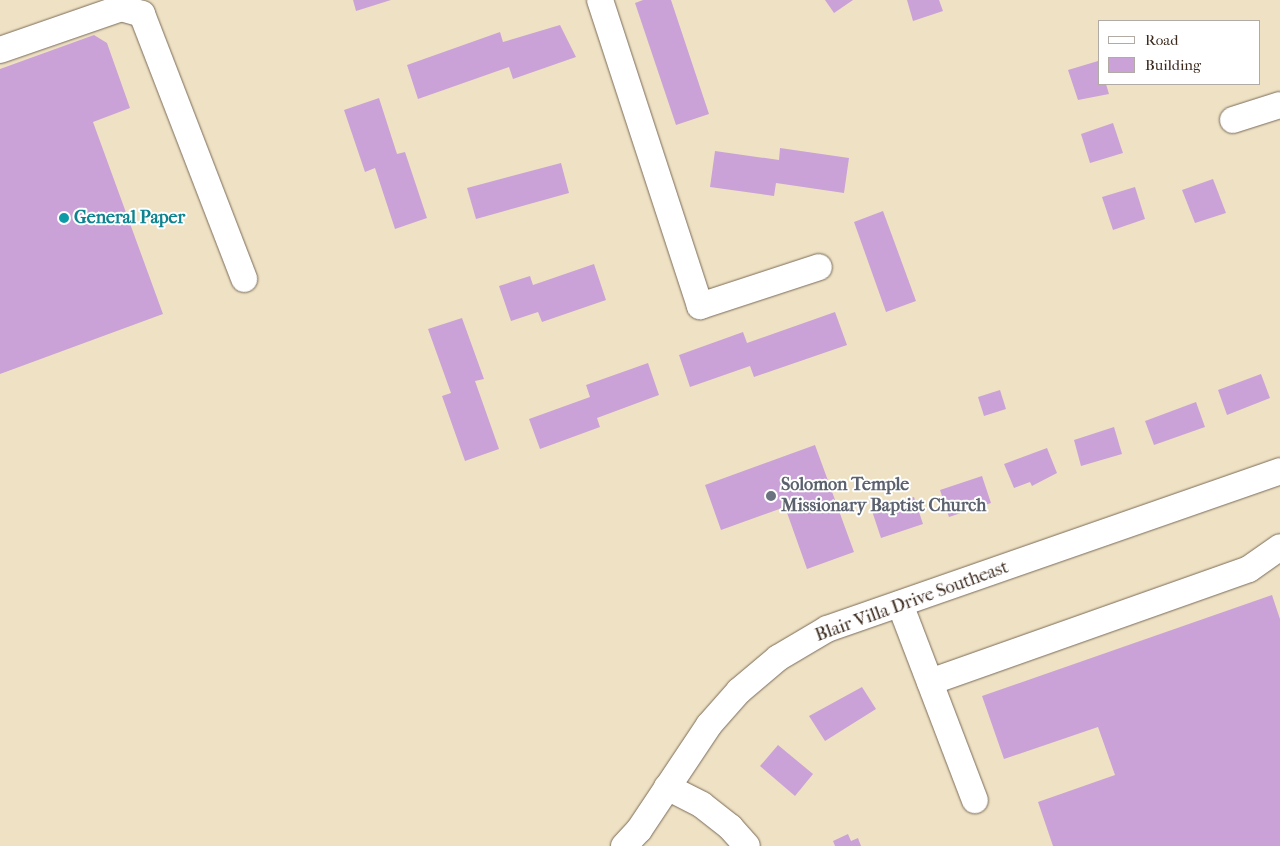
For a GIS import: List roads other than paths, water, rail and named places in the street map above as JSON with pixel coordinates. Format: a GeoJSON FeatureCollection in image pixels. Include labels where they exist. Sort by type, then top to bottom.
{"type":"FeatureCollection","features":[{"type":"Feature","properties":{"kind":"street"},"geometry":{"type":"LineString","coordinates":[[600,0],[700,306],[819,267]]}},
{"type":"Feature","properties":{"kind":"street"},"geometry":{"type":"LineString","coordinates":[[0,50],[121,8],[142,14],[244,279]]}},
{"type":"Feature","properties":{"kind":"street"},"geometry":{"type":"LineString","coordinates":[[1233,120],[1280,106]]}},
{"type":"Feature","properties":{"kind":"street","name":"Blair Villa Drive Southeast"},"geometry":{"type":"LineString","coordinates":[[624,846],[639,830],[715,718],[739,691],[778,658],[827,629],[1280,471]]}},
{"type":"Feature","properties":{"kind":"street"},"geometry":{"type":"LineString","coordinates":[[930,682],[1249,569],[1280,547]]}},
{"type":"Feature","properties":{"kind":"street"},"geometry":{"type":"LineString","coordinates":[[900,604],[975,800]]}},
{"type":"Feature","properties":{"kind":"street"},"geometry":{"type":"LineString","coordinates":[[667,787],[702,806],[730,827],[746,846]]}},
{"type":"Feature","properties":{"kind":"place","name":"General Paper"},"geometry":{"type":"Point","coordinates":[64,218]}},
{"type":"Feature","properties":{"kind":"place","name":"Solomon Temple Missionary Baptist Church"},"geometry":{"type":"Point","coordinates":[771,496]}}]}
